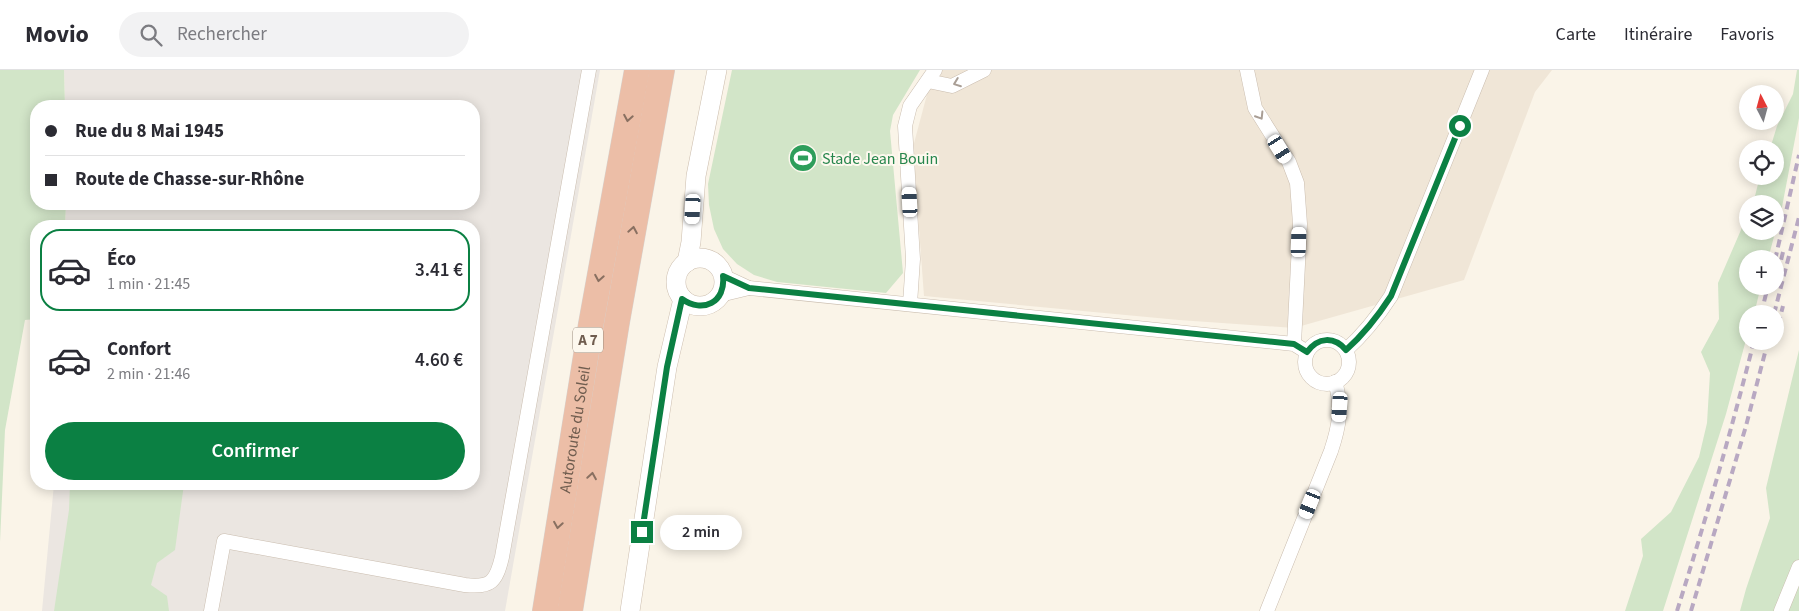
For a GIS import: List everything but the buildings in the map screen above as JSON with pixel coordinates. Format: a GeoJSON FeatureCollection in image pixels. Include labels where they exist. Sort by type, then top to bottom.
{"type":"FeatureCollection","features":[{"type":"Feature","properties":{"kind":"highway","name":"Autoroute du Soleil"},"geometry":{"type":"LineString","coordinates":[[545,611],[591,324],[637,70]]}},
{"type":"Feature","properties":{"kind":"highway","name":"Autoroute du Soleil"},"geometry":{"type":"LineString","coordinates":[[570,611],[617,322],[662,70]]}},
{"type":"Feature","properties":{"kind":"main road"},"geometry":{"type":"LineString","coordinates":[[687,262],[691,242],[696,176],[717,70]]}},
{"type":"Feature","properties":{"kind":"main road"},"geometry":{"type":"LineString","coordinates":[[693,209],[698,231],[709,260]]}},
{"type":"Feature","properties":{"kind":"main road"},"geometry":{"type":"LineString","coordinates":[[702,258],[709,260],[716,264],[722,285],[715,301],[700,306],[682,299],[678,293],[676,279],[681,266],[687,262],[702,258]]}},
{"type":"Feature","properties":{"kind":"main road"},"geometry":{"type":"LineString","coordinates":[[630,611],[667,367],[682,299]]}},
{"type":"Feature","properties":{"kind":"main road"},"geometry":{"type":"LineString","coordinates":[[671,350],[700,306]]}},
{"type":"Feature","properties":{"kind":"street"},"geometry":{"type":"LineString","coordinates":[[211,611],[224,541],[464,585],[479,586],[492,582],[498,573],[502,557],[590,70]]}},
{"type":"Feature","properties":{"kind":"street"},"geometry":{"type":"LineString","coordinates":[[910,304],[913,259],[905,126],[910,106],[932,76],[952,86],[984,70]]}},
{"type":"Feature","properties":{"kind":"street"},"geometry":{"type":"LineString","coordinates":[[1247,70],[1255,108],[1289,162],[1297,183],[1300,224],[1294,344]]}},
{"type":"Feature","properties":{"kind":"street"},"geometry":{"type":"LineString","coordinates":[[1346,350],[1374,321],[1391,296],[1482,70]]}},
{"type":"Feature","properties":{"kind":"street"},"geometry":{"type":"LineString","coordinates":[[722,285],[1294,344],[1307,352]]}},
{"type":"Feature","properties":{"kind":"street"},"geometry":{"type":"LineString","coordinates":[[1322,340],[1336,341],[1346,350],[1348,369],[1340,379],[1335,382],[1320,383],[1310,376],[1305,364],[1307,352],[1311,346],[1322,340]]}},
{"type":"Feature","properties":{"kind":"street"},"geometry":{"type":"LineString","coordinates":[[1267,611],[1331,451],[1339,426],[1339,394],[1335,382]]}},
{"type":"Feature","properties":{"kind":"street"},"geometry":{"type":"LineString","coordinates":[[1781,611],[1799,567]]}},
{"type":"Feature","properties":{"kind":"shaded area"},"geometry":{"type":"Polygon","coordinates":[[[64,70],[600,70],[505,611],[42,611],[53,490],[480,490],[480,220],[65,220],[66,210],[480,210],[480,100],[65,100],[64,70]]]}},
{"type":"Feature","properties":{"kind":"shaded area"},"geometry":{"type":"Polygon","coordinates":[[[940,70],[1552,70],[1535,92],[1464,280],[1294,328],[1179,320],[924,296],[913,147],[929,87],[940,70]]]}},
{"type":"Feature","properties":{"kind":"green space"},"geometry":{"type":"Polygon","coordinates":[[[0,70],[64,70],[65,100],[30,100],[30,210],[66,210],[65,220],[30,220],[30,320],[25,320],[5,430],[0,542],[0,70]]]}},
{"type":"Feature","properties":{"kind":"green space","name":"Stade Jean Bouin"},"geometry":{"type":"Polygon","coordinates":[[[732,70],[920,70],[893,115],[890,131],[903,273],[886,293],[777,282],[754,275],[737,264],[723,249],[714,229],[709,205],[708,184],[732,70]]]}},
{"type":"Feature","properties":{"kind":"green space"},"geometry":{"type":"Polygon","coordinates":[[[1797,70],[1799,70],[1799,118],[1784,197],[1784,195],[1755,195],[1758,185],[1784,185],[1784,140],[1773,140],[1776,130],[1784,130],[1784,112],[1793,94],[1797,70]]]}},
{"type":"Feature","properties":{"kind":"green space"},"geometry":{"type":"Polygon","coordinates":[[[1739,234],[1739,240],[1773,240],[1770,250],[1739,250],[1739,295],[1759,295],[1756,305],[1739,305],[1739,350],[1743,350],[1726,414],[1663,611],[1625,611],[1643,556],[1641,539],[1671,512],[1699,457],[1707,423],[1710,373],[1701,352],[1719,319],[1718,283],[1739,234]]]}},
{"type":"Feature","properties":{"kind":"green space"},"geometry":{"type":"Polygon","coordinates":[[[1799,350],[1799,611],[1740,611],[1770,518],[1766,488],[1799,350]]]}},
{"type":"Feature","properties":{"kind":"green space"},"geometry":{"type":"Polygon","coordinates":[[[70,490],[183,490],[175,550],[157,563],[151,585],[167,596],[169,611],[54,611],[69,510],[70,490]]]}},
{"type":"Feature","properties":{"kind":"railway"},"geometry":{"type":"LineString","coordinates":[[1777,250],[1799,155]]}},
{"type":"Feature","properties":{"kind":"railway"},"geometry":{"type":"LineString","coordinates":[[1776,305],[1799,217]]}},
{"type":"Feature","properties":{"kind":"railway"},"geometry":{"type":"LineString","coordinates":[[1763,305],[1766,295]]}},
{"type":"Feature","properties":{"kind":"railway"},"geometry":{"type":"LineString","coordinates":[[1677,611],[1698,544],[1752,350]]}},
{"type":"Feature","properties":{"kind":"railway"},"geometry":{"type":"LineString","coordinates":[[1691,611],[1746,426],[1766,350]]}},
{"type":"Feature","properties":{"kind":"place","name":"Stade Jean Bouin"},"geometry":{"type":"Point","coordinates":[803,158]}},
{"type":"Feature","properties":{"kind":"route"},"geometry":{"type":"LineString","coordinates":[[642,532],[667,367],[682,299],[688,303],[700,306],[715,301],[723,289],[723,276],[749,288],[1294,344],[1307,352],[1316,342],[1329,340],[1336,341],[1346,350],[1374,321],[1391,296],[1460,126]]}}]}
